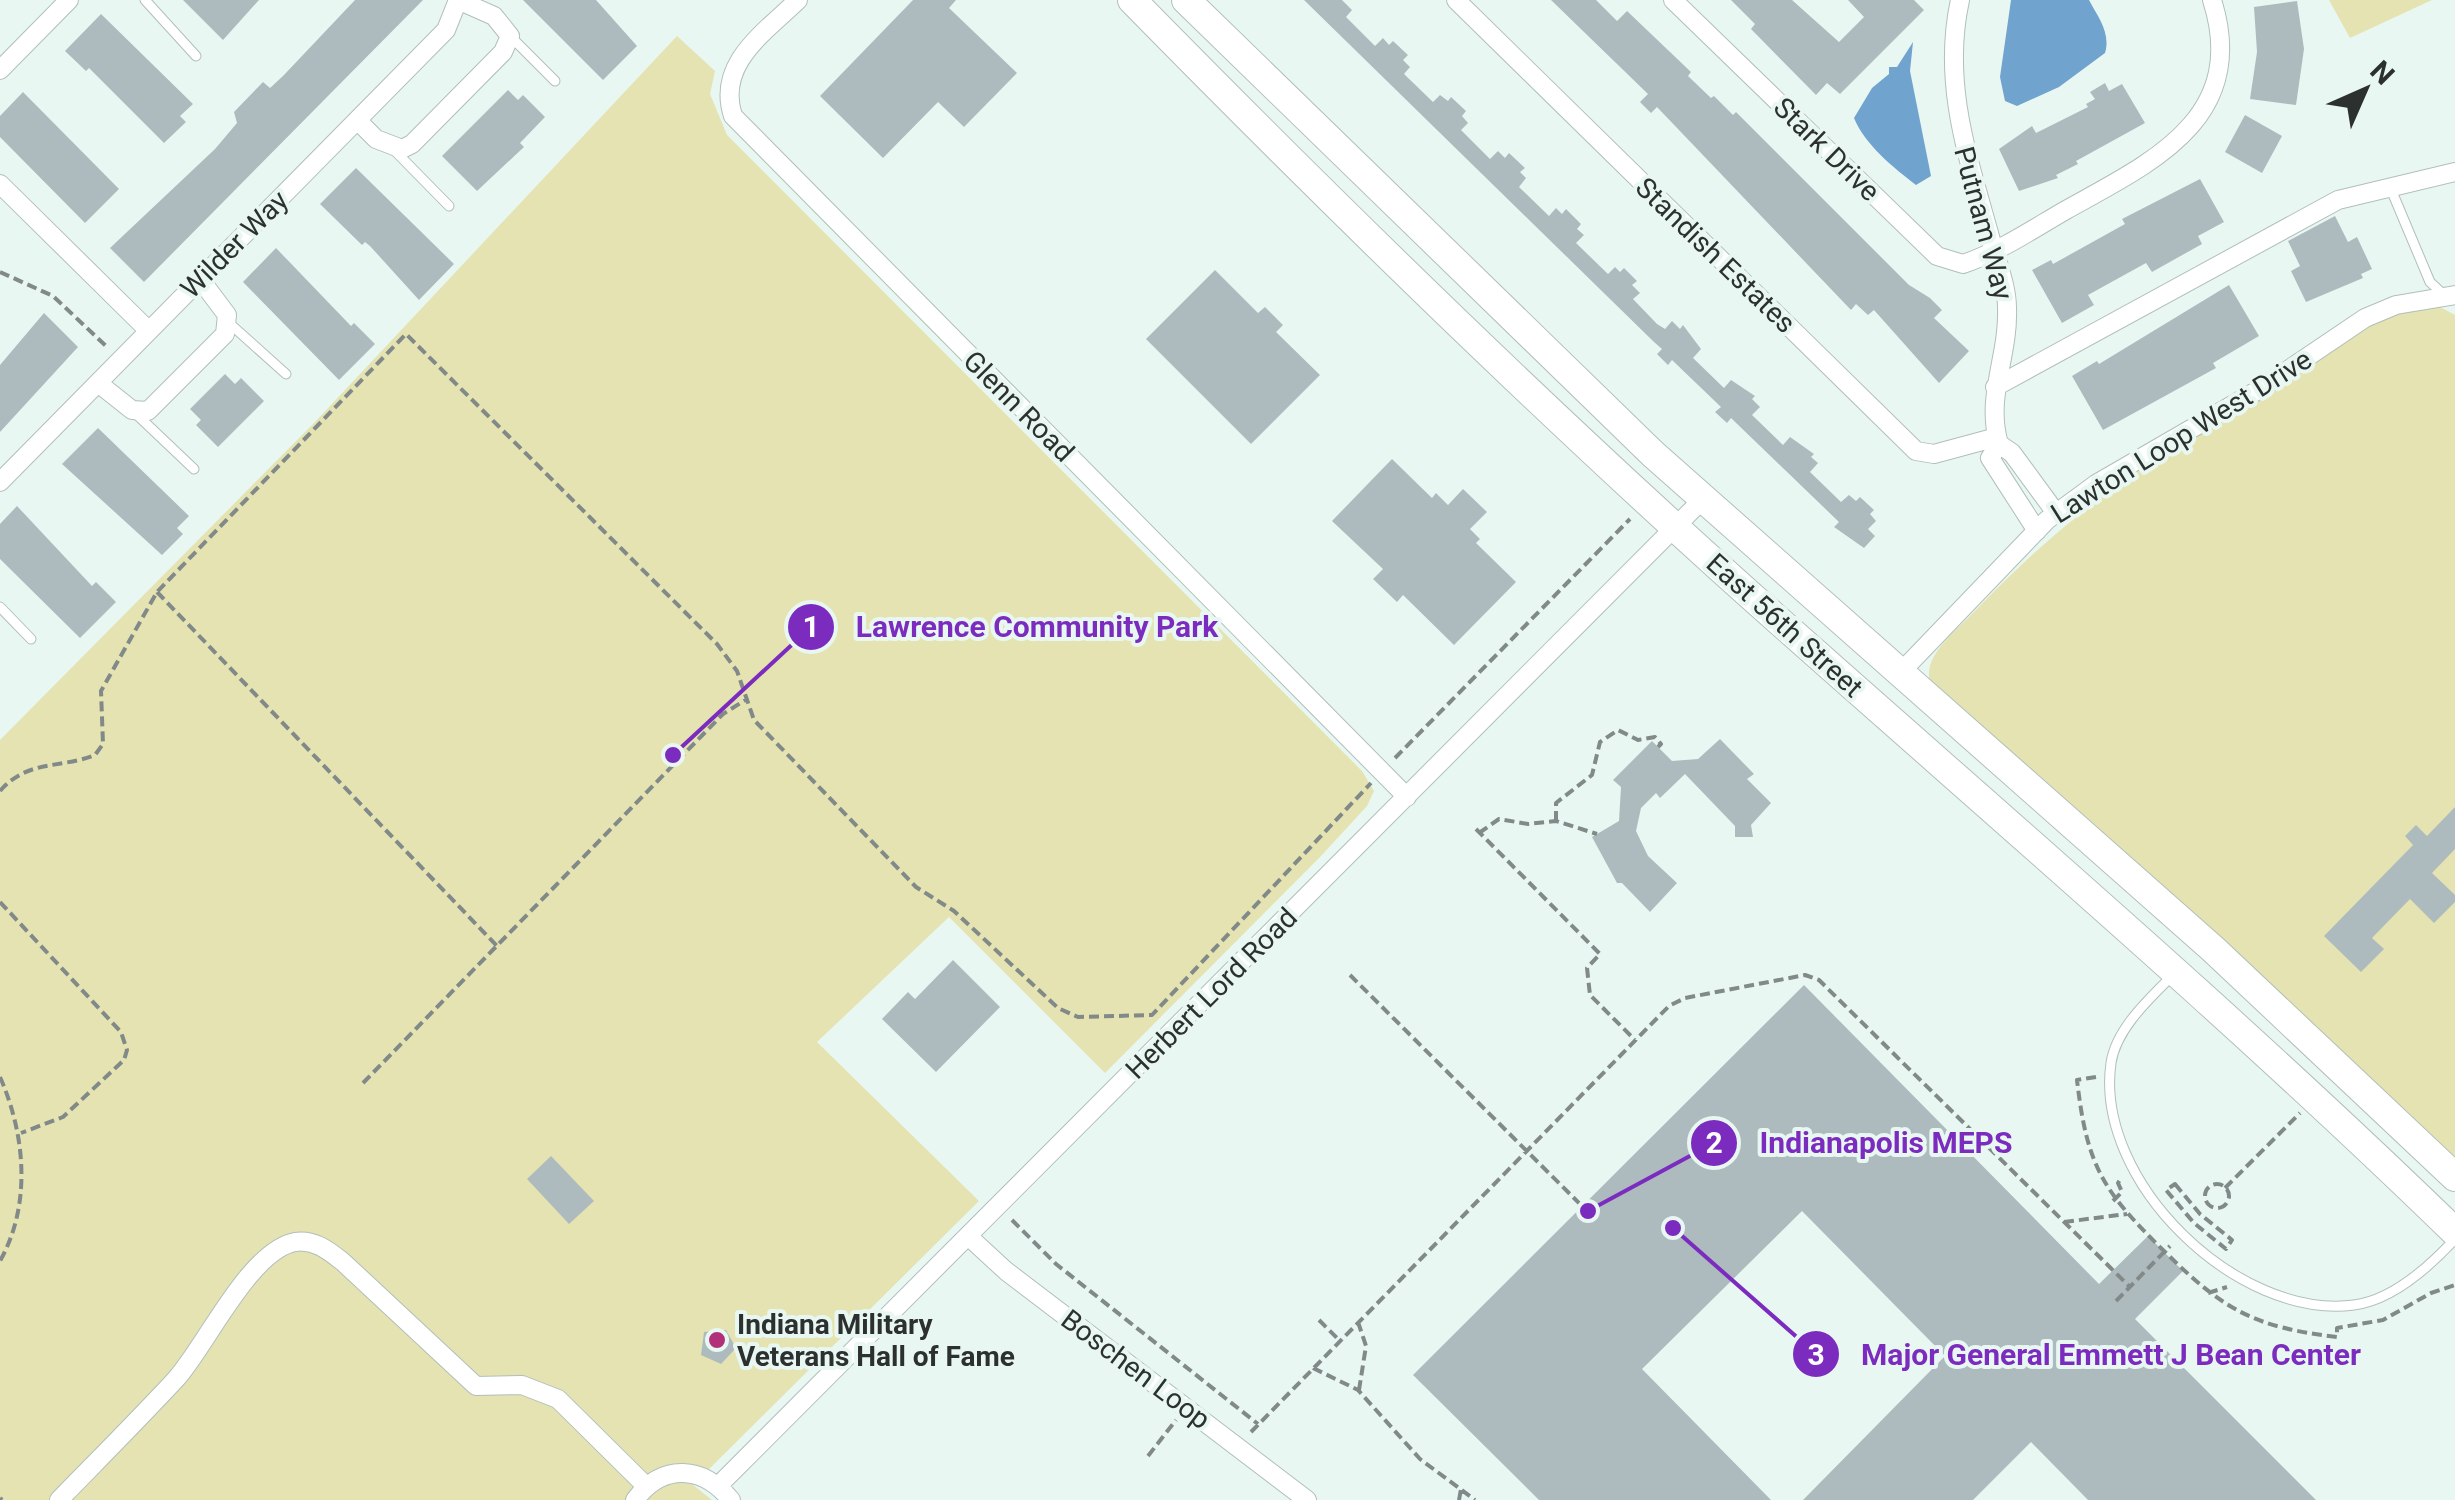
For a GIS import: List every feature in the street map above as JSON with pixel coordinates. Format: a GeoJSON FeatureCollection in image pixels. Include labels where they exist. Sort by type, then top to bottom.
{"type":"FeatureCollection","features":[{"type":"Feature","properties":{"kind":"main road","name":"East 56th Street"},"geometry":{"type":"LineString","coordinates":[[1132,0],[1415,280],[1677,527],[2177,971],[2455,1236]]}},
{"type":"Feature","properties":{"kind":"main road","name":"East 56th Street"},"geometry":{"type":"LineString","coordinates":[[1186,0],[1376,189],[1703,499],[2213,949],[2455,1177]]}},
{"type":"Feature","properties":{"kind":"street"},"geometry":{"type":"LineString","coordinates":[[0,70],[69,0]]}},
{"type":"Feature","properties":{"kind":"street"},"geometry":{"type":"LineString","coordinates":[[357,120],[393,149],[412,144],[503,52],[510,36],[494,16],[458,0]]}},
{"type":"Feature","properties":{"kind":"street","name":"Wilder Way"},"geometry":{"type":"LineString","coordinates":[[0,482],[449,26],[458,0]]}},
{"type":"Feature","properties":{"kind":"street","name":"Glenn Road"},"geometry":{"type":"LineString","coordinates":[[798,0],[735,65],[728,88],[734,116],[1407,797]]}},
{"type":"Feature","properties":{"kind":"street","name":"Standish Estates"},"geometry":{"type":"LineString","coordinates":[[1456,0],[1916,451],[1934,454],[1998,441]]}},
{"type":"Feature","properties":{"kind":"street","name":"Stark Drive"},"geometry":{"type":"LineString","coordinates":[[1674,0],[1937,256],[1963,264],[1994,251],[2165,154],[2201,113],[2218,66],[2212,0]]}},
{"type":"Feature","properties":{"kind":"street","name":"Putnam Way"},"geometry":{"type":"LineString","coordinates":[[1960,0],[1951,61],[1955,108],[2008,303],[2007,342],[1995,387],[1998,441],[1990,458],[2037,531]]}},
{"type":"Feature","properties":{"kind":"street"},"geometry":{"type":"LineString","coordinates":[[1995,387],[2338,200],[2455,172]]}},
{"type":"Feature","properties":{"kind":"street"},"geometry":{"type":"LineString","coordinates":[[0,184],[149,331]]}},
{"type":"Feature","properties":{"kind":"street"},"geometry":{"type":"LineString","coordinates":[[98,382],[132,410],[148,411],[225,334],[228,322],[200,278]]}},
{"type":"Feature","properties":{"kind":"street","name":"Lawton Loop West Drive"},"geometry":{"type":"LineString","coordinates":[[1898,674],[2056,513],[2138,457],[2260,390],[2365,318],[2396,305],[2451,298]]}},
{"type":"Feature","properties":{"kind":"street"},"geometry":{"type":"LineString","coordinates":[[1998,441],[2012,453],[2056,513]]}},
{"type":"Feature","properties":{"kind":"street","name":"Herbert Lord Road"},"geometry":{"type":"LineString","coordinates":[[725,1493],[968,1236],[1703,499]]}},
{"type":"Feature","properties":{"kind":"street","name":"Boschen Loop"},"geometry":{"type":"LineString","coordinates":[[968,1236],[1006,1271],[1307,1500]]}},
{"type":"Feature","properties":{"kind":"street"},"geometry":{"type":"LineString","coordinates":[[59,1500],[178,1376],[248,1278],[292,1242],[324,1247],[476,1386],[522,1386],[558,1399],[640,1493],[674,1472],[706,1476],[725,1493]]}},
{"type":"Feature","properties":{"kind":"lane"},"geometry":{"type":"LineString","coordinates":[[146,0],[196,56]]}},
{"type":"Feature","properties":{"kind":"lane"},"geometry":{"type":"LineString","coordinates":[[510,36],[555,80]]}},
{"type":"Feature","properties":{"kind":"lane"},"geometry":{"type":"LineString","coordinates":[[393,149],[449,206]]}},
{"type":"Feature","properties":{"kind":"lane"},"geometry":{"type":"LineString","coordinates":[[2390,187],[2430,282],[2451,298]]}},
{"type":"Feature","properties":{"kind":"lane"},"geometry":{"type":"LineString","coordinates":[[228,322],[286,374]]}},
{"type":"Feature","properties":{"kind":"lane"},"geometry":{"type":"LineString","coordinates":[[132,410],[194,469]]}},
{"type":"Feature","properties":{"kind":"lane"},"geometry":{"type":"LineString","coordinates":[[0,607],[31,639]]}},
{"type":"Feature","properties":{"kind":"lane"},"geometry":{"type":"LineString","coordinates":[[2177,971],[2131,1022],[2111,1062],[2112,1093],[2131,1164],[2178,1232],[2237,1275],[2300,1300],[2356,1305],[2408,1281],[2455,1236]]}},
{"type":"Feature","properties":{"kind":"path"},"geometry":{"type":"LineString","coordinates":[[0,272],[53,296],[121,359]]}},
{"type":"Feature","properties":{"kind":"path"},"geometry":{"type":"LineString","coordinates":[[0,791],[14,775],[40,764],[96,755],[103,744],[101,691],[157,592],[406,334],[717,644],[737,671],[754,720],[916,886],[954,911],[1058,1008],[1078,1017],[1152,1015],[1624,525]]}},
{"type":"Feature","properties":{"kind":"path"},"geometry":{"type":"LineString","coordinates":[[157,592],[497,946]]}},
{"type":"Feature","properties":{"kind":"path"},"geometry":{"type":"LineString","coordinates":[[363,1082],[724,714],[747,699]]}},
{"type":"Feature","properties":{"kind":"path"},"geometry":{"type":"LineString","coordinates":[[1556,821],[1556,802],[1592,775],[1600,742],[1618,730],[1638,740],[1654,738],[1661,744],[1658,747]]}},
{"type":"Feature","properties":{"kind":"path"},"geometry":{"type":"LineString","coordinates":[[1597,834],[1556,821],[1528,824],[1494,820],[1477,831],[1600,954],[1587,968],[1590,996],[1635,1040]]}},
{"type":"Feature","properties":{"kind":"path"},"geometry":{"type":"LineString","coordinates":[[0,902],[121,1032],[127,1050],[124,1060],[63,1117],[21,1134]]}},
{"type":"Feature","properties":{"kind":"path"},"geometry":{"type":"LineString","coordinates":[[1350,975],[1582,1206]]}},
{"type":"Feature","properties":{"kind":"path"},"geometry":{"type":"LineString","coordinates":[[1247,1435],[1675,1002],[1813,976],[2130,1288]]}},
{"type":"Feature","properties":{"kind":"path"},"geometry":{"type":"LineString","coordinates":[[0,1076],[21,1134],[18,1213],[0,1261]]}},
{"type":"Feature","properties":{"kind":"path"},"geometry":{"type":"LineString","coordinates":[[2200,1214],[2208,1205],[2208,1188],[2225,1188],[2301,1112]]}},
{"type":"Feature","properties":{"kind":"path"},"geometry":{"type":"LineString","coordinates":[[2113,1201],[2122,1192],[2118,1184],[2131,1164]]}},
{"type":"Feature","properties":{"kind":"path"},"geometry":{"type":"LineString","coordinates":[[2166,1190],[2174,1184],[2200,1214],[2232,1240],[2226,1249],[2175,1201]]}},
{"type":"Feature","properties":{"kind":"path"},"geometry":{"type":"LineString","coordinates":[[2208,1205],[2226,1204],[2225,1188]]}},
{"type":"Feature","properties":{"kind":"path"},"geometry":{"type":"LineString","coordinates":[[2064,1222],[2127,1214]]}},
{"type":"Feature","properties":{"kind":"path"},"geometry":{"type":"LineString","coordinates":[[1014,1221],[1056,1264],[1258,1424]]}},
{"type":"Feature","properties":{"kind":"path"},"geometry":{"type":"LineString","coordinates":[[2116,1301],[2170,1246]]}},
{"type":"Feature","properties":{"kind":"path"},"geometry":{"type":"LineString","coordinates":[[2208,1294],[2225,1290],[2237,1275]]}},
{"type":"Feature","properties":{"kind":"path"},"geometry":{"type":"LineString","coordinates":[[2337,1328],[2383,1320],[2431,1292],[2455,1286]]}},
{"type":"Feature","properties":{"kind":"path"},"geometry":{"type":"LineString","coordinates":[[1319,1320],[1340,1341]]}},
{"type":"Feature","properties":{"kind":"path"},"geometry":{"type":"LineString","coordinates":[[1358,1322],[1366,1346],[1358,1390]]}},
{"type":"Feature","properties":{"kind":"path"},"geometry":{"type":"LineString","coordinates":[[1313,1368],[1358,1390],[1397,1437],[1476,1500]]}},
{"type":"Feature","properties":{"kind":"path"},"geometry":{"type":"LineString","coordinates":[[1148,1456],[1176,1420]]}},
{"type":"Feature","properties":{"kind":"path"},"geometry":{"type":"LineString","coordinates":[[1460,1500],[1461,1490]]}},
{"type":"Feature","properties":{"kind":"green space"},"geometry":{"type":"Polygon","coordinates":[[[2329,0],[2432,0],[2350,38],[2329,0]]]}},
{"type":"Feature","properties":{"kind":"green space"},"geometry":{"type":"Polygon","coordinates":[[[677,36],[715,71],[710,94],[727,135],[1362,771],[1374,791],[1367,806],[1321,856],[1105,1073],[949,917],[817,1042],[979,1201],[693,1485],[712,1500],[0,1500],[0,740],[315,422],[677,36]]]}},
{"type":"Feature","properties":{"kind":"green space"},"geometry":{"type":"Polygon","coordinates":[[[2440,307],[2455,315],[2455,1161],[1932,687],[1929,677],[1934,656],[1948,637],[2009,576],[2116,486],[2353,332],[2394,313],[2440,307]]]}},
{"type":"Feature","properties":{"kind":"water"},"geometry":{"type":"Polygon","coordinates":[[[2011,0],[2089,0],[2105,32],[2105,53],[2059,87],[2017,106],[2005,101],[2000,77],[2011,0]]]}},
{"type":"Feature","properties":{"kind":"water"},"geometry":{"type":"Polygon","coordinates":[[[1913,42],[1910,71],[1931,176],[1916,185],[1873,147],[1854,118],[1872,88],[1889,74],[1889,67],[1897,67],[1913,42]]]}},
{"type":"Feature","properties":{"kind":"building"},"geometry":{"type":"Polygon","coordinates":[[[183,0],[259,0],[223,40],[183,0]]]}},
{"type":"Feature","properties":{"kind":"building"},"geometry":{"type":"Polygon","coordinates":[[[355,0],[423,0],[144,282],[110,248],[215,149],[237,123],[234,112],[263,82],[270,88],[355,0]]]}},
{"type":"Feature","properties":{"kind":"building"},"geometry":{"type":"Polygon","coordinates":[[[523,0],[596,0],[637,46],[603,80],[523,0]]]}},
{"type":"Feature","properties":{"kind":"building"},"geometry":{"type":"Polygon","coordinates":[[[913,0],[956,0],[949,8],[1017,73],[964,127],[938,102],[883,158],[820,96],[913,0]]]}},
{"type":"Feature","properties":{"kind":"building"},"geometry":{"type":"Polygon","coordinates":[[[1304,0],[1342,0],[1352,10],[1346,17],[1375,46],[1383,38],[1389,45],[1393,41],[1408,55],[1403,60],[1410,67],[1404,74],[1433,102],[1440,95],[1448,101],[1451,97],[1466,111],[1462,116],[1468,123],[1461,130],[1490,159],[1498,151],[1505,158],[1509,153],[1525,168],[1520,172],[1526,178],[1519,187],[1549,216],[1556,208],[1562,214],[1566,209],[1581,224],[1577,229],[1584,235],[1576,243],[1608,274],[1615,267],[1620,272],[1624,268],[1637,281],[1632,285],[1640,293],[1633,299],[1657,324],[1665,329],[1672,321],[1680,329],[1683,325],[1701,349],[1693,358],[1724,388],[1731,380],[1755,396],[1752,399],[1760,407],[1752,415],[1783,445],[1790,437],[1814,454],[1811,457],[1818,463],[1810,472],[1841,502],[1849,495],[1856,501],[1860,497],[1874,510],[1870,514],[1876,521],[1868,529],[1875,536],[1864,548],[1834,527],[1839,522],[1731,418],[1727,423],[1715,412],[1721,407],[1672,360],[1668,365],[1657,354],[1662,349],[1304,0]]]}},
{"type":"Feature","properties":{"kind":"building"},"geometry":{"type":"Polygon","coordinates":[[[1551,0],[1596,0],[1617,21],[1627,11],[1691,72],[1688,76],[1711,98],[1714,96],[1733,115],[1736,112],[1909,285],[1930,298],[1942,310],[1934,318],[1969,351],[1939,383],[1874,310],[1868,315],[1856,304],[1851,310],[1657,107],[1651,113],[1640,102],[1648,94],[1551,0]]]}},
{"type":"Feature","properties":{"kind":"building"},"geometry":{"type":"Polygon","coordinates":[[[1731,0],[1792,0],[1839,42],[1864,17],[1848,0],[1914,0],[1924,10],[1840,94],[1827,83],[1816,95],[1751,29],[1755,24],[1731,0]]]}},
{"type":"Feature","properties":{"kind":"building"},"geometry":{"type":"Polygon","coordinates":[[[2297,1],[2304,49],[2296,105],[2250,99],[2257,52],[2254,7],[2297,1]]]}},
{"type":"Feature","properties":{"kind":"building"},"geometry":{"type":"Polygon","coordinates":[[[101,14],[193,104],[180,116],[186,122],[164,143],[89,68],[86,71],[65,51],[101,14]]]}},
{"type":"Feature","properties":{"kind":"building"},"geometry":{"type":"Polygon","coordinates":[[[2105,83],[2109,91],[2122,84],[2145,123],[2076,161],[2078,164],[2056,175],[2058,178],[2019,191],[1999,149],[2032,126],[2036,133],[2088,107],[2086,104],[2095,99],[2090,92],[2105,83]]]}},
{"type":"Feature","properties":{"kind":"building"},"geometry":{"type":"Polygon","coordinates":[[[508,90],[518,100],[523,95],[545,117],[520,143],[524,147],[477,191],[442,156],[508,90]]]}},
{"type":"Feature","properties":{"kind":"building"},"geometry":{"type":"Polygon","coordinates":[[[23,92],[119,189],[85,223],[0,137],[0,116],[23,92]]]}},
{"type":"Feature","properties":{"kind":"building"},"geometry":{"type":"Polygon","coordinates":[[[2245,115],[2282,136],[2262,173],[2225,152],[2245,115]]]}},
{"type":"Feature","properties":{"kind":"building"},"geometry":{"type":"Polygon","coordinates":[[[356,168],[454,264],[419,300],[370,246],[365,242],[362,245],[320,204],[356,168]]]}},
{"type":"Feature","properties":{"kind":"building"},"geometry":{"type":"Polygon","coordinates":[[[2200,179],[2224,222],[2198,236],[2202,244],[2152,272],[2146,263],[2088,295],[2094,305],[2062,323],[2032,270],[2051,260],[2053,264],[2125,224],[2122,219],[2200,179]]]}},
{"type":"Feature","properties":{"kind":"building"},"geometry":{"type":"Polygon","coordinates":[[[2335,216],[2348,242],[2357,237],[2372,269],[2361,274],[2363,278],[2306,302],[2291,271],[2300,266],[2288,241],[2335,216]]]}},
{"type":"Feature","properties":{"kind":"building"},"geometry":{"type":"Polygon","coordinates":[[[276,248],[351,326],[354,323],[375,344],[339,380],[243,282],[276,248]]]}},
{"type":"Feature","properties":{"kind":"building"},"geometry":{"type":"Polygon","coordinates":[[[1215,270],[1258,313],[1265,307],[1283,325],[1276,332],[1320,375],[1251,444],[1146,339],[1215,270]]]}},
{"type":"Feature","properties":{"kind":"building"},"geometry":{"type":"Polygon","coordinates":[[[2229,285],[2259,336],[2213,363],[2216,368],[2103,430],[2072,376],[2097,361],[2099,364],[2229,285]]]}},
{"type":"Feature","properties":{"kind":"building"},"geometry":{"type":"Polygon","coordinates":[[[44,313],[78,347],[0,432],[0,365],[44,313]]]}},
{"type":"Feature","properties":{"kind":"building"},"geometry":{"type":"Polygon","coordinates":[[[225,374],[235,384],[241,378],[264,401],[218,447],[196,425],[201,420],[190,409],[225,374]]]}},
{"type":"Feature","properties":{"kind":"building"},"geometry":{"type":"Polygon","coordinates":[[[98,428],[189,516],[177,528],[183,534],[162,555],[62,464],[98,428]]]}},
{"type":"Feature","properties":{"kind":"building"},"geometry":{"type":"Polygon","coordinates":[[[1392,459],[1432,498],[1436,493],[1448,505],[1463,489],[1487,512],[1470,529],[1480,539],[1476,543],[1516,582],[1454,645],[1403,595],[1397,602],[1373,579],[1383,569],[1332,521],[1392,459]]]}},
{"type":"Feature","properties":{"kind":"building"},"geometry":{"type":"Polygon","coordinates":[[[17,506],[92,586],[96,582],[116,602],[80,638],[0,559],[0,524],[17,506]]]}},
{"type":"Feature","properties":{"kind":"building"},"geometry":{"type":"Polygon","coordinates":[[[1720,739],[1754,774],[1747,779],[1771,803],[1751,825],[1753,837],[1735,837],[1735,826],[1685,774],[1660,798],[1656,793],[1641,808],[1636,831],[1648,856],[1677,883],[1650,912],[1622,883],[1617,883],[1592,837],[1619,821],[1621,787],[1613,780],[1652,741],[1672,761],[1698,759],[1720,739]]]}},
{"type":"Feature","properties":{"kind":"building"},"geometry":{"type":"Polygon","coordinates":[[[2455,807],[2455,849],[2432,873],[2455,895],[2455,902],[2434,923],[2410,899],[2372,938],[2384,949],[2361,972],[2324,936],[2413,845],[2405,836],[2416,825],[2427,836],[2455,807]]]}},
{"type":"Feature","properties":{"kind":"building"},"geometry":{"type":"Polygon","coordinates":[[[953,960],[1000,1007],[936,1072],[882,1019],[908,992],[915,999],[953,960]]]}},
{"type":"Feature","properties":{"kind":"building"},"geometry":{"type":"Polygon","coordinates":[[[1804,985],[2099,1284],[2148,1236],[2183,1271],[2135,1319],[2316,1500],[2088,1500],[2031,1442],[1973,1500],[1803,1500],[1945,1356],[1802,1211],[1642,1369],[1771,1500],[1539,1500],[1413,1375],[1804,985]]]}},
{"type":"Feature","properties":{"kind":"building"},"geometry":{"type":"Polygon","coordinates":[[[551,1156],[594,1201],[569,1224],[527,1179],[551,1156]]]}},
{"type":"Feature","properties":{"kind":"building","name":"Indiana Military Veterans Hall of Fame"},"geometry":{"type":"Polygon","coordinates":[[[726,1330],[736,1348],[721,1364],[701,1355],[704,1332],[726,1330]]]}},
{"type":"Feature","properties":{"kind":"place","name":"Lawrence Community Park"},"geometry":{"type":"Point","coordinates":[673,755]}},
{"type":"Feature","properties":{"kind":"place","name":"Indianapolis MEPS"},"geometry":{"type":"Point","coordinates":[1588,1211]}},
{"type":"Feature","properties":{"kind":"place","name":"Major General Emmett J Bean Center"},"geometry":{"type":"Point","coordinates":[1673,1228]}},
{"type":"Feature","properties":{"kind":"place","name":"Indiana Military Veterans Hall of Fame"},"geometry":{"type":"Point","coordinates":[717,1340]}}]}
